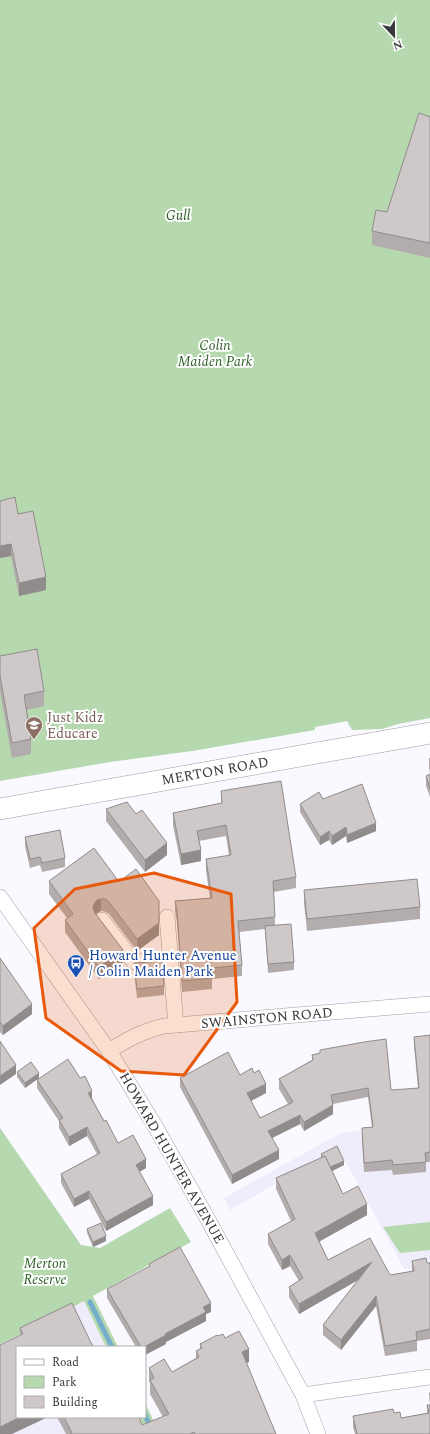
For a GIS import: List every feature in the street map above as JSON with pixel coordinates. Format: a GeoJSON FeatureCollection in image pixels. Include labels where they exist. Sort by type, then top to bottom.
{"type":"FeatureCollection","features":[{"type":"Feature","properties":{"kind":"main road","name":"MERTON ROAD"},"geometry":{"type":"LineString","coordinates":[[0,809],[430,733]]}},
{"type":"Feature","properties":{"kind":"street","name":"HOWARD HUNTER AVENUE"},"geometry":{"type":"LineString","coordinates":[[0,898],[109,1052],[155,1126],[206,1214],[303,1395],[318,1434]]}},
{"type":"Feature","properties":{"kind":"street"},"geometry":{"type":"LineString","coordinates":[[167,917],[176,1025]]}},
{"type":"Feature","properties":{"kind":"street"},"geometry":{"type":"LineString","coordinates":[[102,920],[134,962],[171,960]]}},
{"type":"Feature","properties":{"kind":"street","name":"SWAINSTON ROAD"},"geometry":{"type":"LineString","coordinates":[[109,1052],[130,1038],[148,1030],[164,1026],[430,1004]]}},
{"type":"Feature","properties":{"kind":"street"},"geometry":{"type":"LineString","coordinates":[[303,1395],[430,1377]]}},
{"type":"Feature","properties":{"kind":"highlighted area"},"geometry":{"type":"Polygon","coordinates":[[[154,873],[231,894],[237,1002],[184,1075],[121,1071],[46,1018],[34,928],[75,889],[154,873]]]}},
{"type":"Feature","properties":{"kind":"shaded area"},"geometry":{"type":"Polygon","coordinates":[[[430,1124],[430,1268],[405,1270],[338,1148],[230,1210],[224,1198],[343,1132],[430,1124]]]}},
{"type":"Feature","properties":{"kind":"shaded area"},"geometry":{"type":"Polygon","coordinates":[[[84,1301],[106,1346],[16,1346],[16,1418],[139,1418],[147,1434],[0,1434],[0,1344],[43,1324],[84,1301]]]}},
{"type":"Feature","properties":{"kind":"green space","name":"Colin Maiden Park"},"geometry":{"type":"Polygon","coordinates":[[[0,0],[430,0],[430,718],[398,724],[382,729],[352,730],[347,721],[315,727],[315,730],[0,781],[0,0]]]}},
{"type":"Feature","properties":{"kind":"green space","name":"Merton Reserve"},"geometry":{"type":"Polygon","coordinates":[[[0,1128],[81,1245],[100,1248],[170,1208],[191,1242],[93,1296],[118,1346],[106,1346],[84,1301],[43,1324],[0,1344],[0,1128]]]}},
{"type":"Feature","properties":{"kind":"green space"},"geometry":{"type":"Polygon","coordinates":[[[430,1222],[430,1250],[400,1253],[383,1227],[430,1222]]]}},
{"type":"Feature","properties":{"kind":"green space"},"geometry":{"type":"Polygon","coordinates":[[[146,1405],[160,1434],[147,1434],[139,1418],[146,1418],[146,1405]]]}},
{"type":"Feature","properties":{"kind":"building"},"geometry":{"type":"Polygon","coordinates":[[[419,113],[430,117],[430,243],[372,231],[376,210],[387,212],[419,113]]]}},
{"type":"Feature","properties":{"kind":"building"},"geometry":{"type":"Polygon","coordinates":[[[15,497],[18,514],[33,511],[46,577],[19,583],[11,544],[0,546],[0,501],[15,497]]]}},
{"type":"Feature","properties":{"kind":"building"},"geometry":{"type":"Polygon","coordinates":[[[37,649],[44,691],[24,695],[31,739],[12,743],[0,676],[0,656],[37,649]]]}},
{"type":"Feature","properties":{"kind":"building"},"geometry":{"type":"Polygon","coordinates":[[[430,774],[430,788],[426,776],[430,774]]]}},
{"type":"Feature","properties":{"kind":"building"},"geometry":{"type":"Polygon","coordinates":[[[281,781],[296,877],[273,881],[275,917],[238,921],[242,965],[212,968],[212,978],[182,981],[175,901],[212,898],[206,859],[231,855],[226,825],[197,831],[201,850],[181,854],[173,813],[222,803],[221,791],[281,781]]]}},
{"type":"Feature","properties":{"kind":"building"},"geometry":{"type":"Polygon","coordinates":[[[362,784],[376,823],[347,835],[346,827],[332,836],[329,831],[320,837],[300,804],[319,792],[323,799],[362,784]]]}},
{"type":"Feature","properties":{"kind":"building"},"geometry":{"type":"Polygon","coordinates":[[[127,802],[136,814],[142,810],[167,843],[145,860],[106,809],[127,802]]]}},
{"type":"Feature","properties":{"kind":"building"},"geometry":{"type":"Polygon","coordinates":[[[60,830],[65,858],[42,863],[40,857],[30,859],[25,837],[60,830]]]}},
{"type":"Feature","properties":{"kind":"building"},"geometry":{"type":"Polygon","coordinates":[[[94,848],[119,882],[136,869],[159,901],[159,923],[137,939],[106,899],[97,900],[93,908],[95,913],[123,950],[99,967],[65,920],[73,914],[49,881],[94,848]]]}},
{"type":"Feature","properties":{"kind":"building"},"geometry":{"type":"Polygon","coordinates":[[[417,879],[420,907],[307,919],[304,890],[417,879]]]}},
{"type":"Feature","properties":{"kind":"building"},"geometry":{"type":"Polygon","coordinates":[[[291,924],[294,962],[268,964],[265,926],[291,924]]]}},
{"type":"Feature","properties":{"kind":"building"},"geometry":{"type":"Polygon","coordinates":[[[0,958],[32,1004],[3,1026],[0,1022],[0,958]]]}},
{"type":"Feature","properties":{"kind":"building"},"geometry":{"type":"Polygon","coordinates":[[[162,961],[164,986],[137,989],[134,963],[162,961]]]}},
{"type":"Feature","properties":{"kind":"building"},"geometry":{"type":"Polygon","coordinates":[[[430,1035],[430,1152],[425,1153],[426,1162],[393,1165],[392,1160],[364,1163],[362,1128],[373,1127],[368,1088],[331,1095],[333,1105],[304,1122],[300,1115],[268,1131],[279,1150],[232,1175],[180,1078],[228,1052],[240,1075],[252,1068],[254,1073],[259,1070],[266,1084],[247,1093],[260,1118],[293,1102],[279,1079],[313,1060],[312,1055],[320,1053],[320,1050],[386,1039],[391,1090],[419,1088],[414,1037],[430,1035]]]}},
{"type":"Feature","properties":{"kind":"building"},"geometry":{"type":"Polygon","coordinates":[[[0,1041],[16,1065],[0,1076],[0,1041]]]}},
{"type":"Feature","properties":{"kind":"building"},"geometry":{"type":"Polygon","coordinates":[[[68,1059],[80,1078],[85,1076],[92,1091],[88,1093],[104,1121],[106,1120],[118,1143],[133,1135],[146,1159],[136,1165],[153,1196],[106,1222],[89,1191],[74,1199],[61,1174],[100,1153],[87,1127],[69,1137],[59,1120],[63,1118],[37,1080],[68,1059]]]}},
{"type":"Feature","properties":{"kind":"building"},"geometry":{"type":"Polygon","coordinates":[[[31,1062],[39,1073],[25,1083],[17,1072],[31,1062]]]}},
{"type":"Feature","properties":{"kind":"building"},"geometry":{"type":"Polygon","coordinates":[[[337,1146],[344,1161],[330,1167],[325,1156],[323,1157],[321,1154],[337,1146]]]}},
{"type":"Feature","properties":{"kind":"building"},"geometry":{"type":"Polygon","coordinates":[[[325,1156],[343,1194],[358,1186],[367,1204],[315,1233],[328,1260],[370,1238],[390,1275],[414,1271],[412,1261],[426,1258],[427,1263],[430,1263],[430,1329],[416,1332],[417,1340],[385,1346],[376,1296],[341,1340],[323,1325],[372,1262],[299,1304],[289,1287],[303,1278],[290,1255],[282,1260],[268,1234],[295,1219],[276,1178],[325,1156]]]}},
{"type":"Feature","properties":{"kind":"building"},"geometry":{"type":"Polygon","coordinates":[[[101,1223],[106,1236],[93,1242],[87,1229],[101,1223]]]}},
{"type":"Feature","properties":{"kind":"building"},"geometry":{"type":"Polygon","coordinates":[[[180,1247],[211,1303],[203,1307],[206,1312],[146,1346],[140,1346],[107,1289],[150,1266],[149,1264],[180,1247]]]}},
{"type":"Feature","properties":{"kind":"building"},"geometry":{"type":"Polygon","coordinates":[[[72,1303],[93,1346],[16,1346],[16,1418],[18,1418],[0,1427],[0,1345],[23,1334],[20,1328],[72,1303]]]}},
{"type":"Feature","properties":{"kind":"building"},"geometry":{"type":"Polygon","coordinates":[[[239,1331],[249,1349],[242,1352],[276,1434],[195,1434],[194,1432],[190,1434],[70,1434],[72,1433],[64,1418],[139,1418],[142,1425],[169,1414],[150,1380],[154,1378],[149,1368],[164,1359],[172,1372],[199,1357],[196,1351],[202,1348],[200,1344],[217,1335],[223,1334],[225,1338],[239,1331]]]}},
{"type":"Feature","properties":{"kind":"building"},"geometry":{"type":"Polygon","coordinates":[[[427,1405],[430,1405],[430,1434],[357,1434],[353,1416],[393,1409],[394,1413],[400,1412],[401,1418],[429,1413],[427,1405]]]}},
{"type":"Feature","properties":{"kind":"waterway"},"geometry":{"type":"LineString","coordinates":[[90,1302],[112,1346]]}},
{"type":"Feature","properties":{"kind":"waterway"},"geometry":{"type":"LineString","coordinates":[[146,1417],[154,1434]]}},
{"type":"Feature","properties":{"kind":"place","name":"Just Kidz Educare"},"geometry":{"type":"Point","coordinates":[34,740]}},
{"type":"Feature","properties":{"kind":"place","name":"Howard Hunter Avenue / Colin Maiden Park"},"geometry":{"type":"Point","coordinates":[76,978]}},
{"type":"Feature","properties":{"kind":"park label","name":"Gull"},"geometry":{"type":"Point","coordinates":[178,215]}}]}
